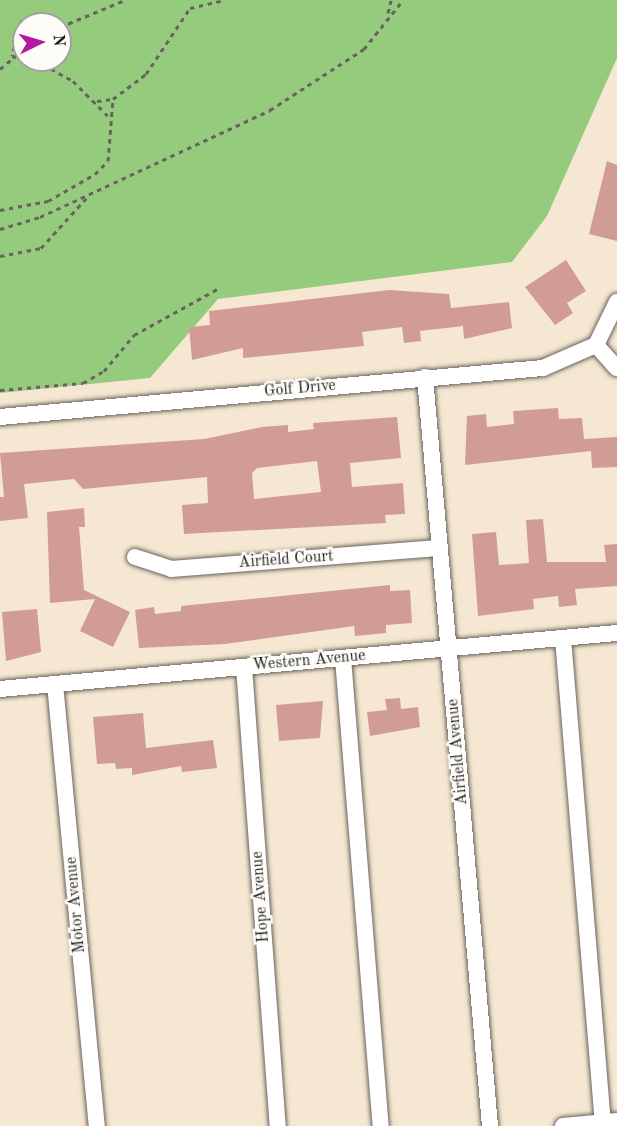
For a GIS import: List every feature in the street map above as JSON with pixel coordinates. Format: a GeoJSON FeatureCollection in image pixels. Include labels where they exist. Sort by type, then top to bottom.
{"type":"FeatureCollection","features":[{"type":"Feature","properties":{"kind":"street"},"geometry":{"type":"LineString","coordinates":[[617,302],[596,345],[617,368]]}},
{"type":"Feature","properties":{"kind":"street","name":"Golf Drive"},"geometry":{"type":"LineString","coordinates":[[0,417],[543,368],[596,345]]}},
{"type":"Feature","properties":{"kind":"street","name":"Airfield Avenue"},"geometry":{"type":"LineString","coordinates":[[425,377],[438,548],[449,649],[490,1126]]}},
{"type":"Feature","properties":{"kind":"street","name":"Airfield Court"},"geometry":{"type":"LineString","coordinates":[[135,557],[171,569],[438,548]]}},
{"type":"Feature","properties":{"kind":"street","name":"Western Avenue"},"geometry":{"type":"LineString","coordinates":[[0,689],[617,633]]}},
{"type":"Feature","properties":{"kind":"street"},"geometry":{"type":"LineString","coordinates":[[562,638],[607,1123],[564,1126]]}},
{"type":"Feature","properties":{"kind":"street"},"geometry":{"type":"LineString","coordinates":[[343,658],[381,1126]]}},
{"type":"Feature","properties":{"kind":"street","name":"Hope Avenue"},"geometry":{"type":"LineString","coordinates":[[243,667],[278,1126]]}},
{"type":"Feature","properties":{"kind":"street","name":"Motor Avenue"},"geometry":{"type":"LineString","coordinates":[[55,684],[97,1126]]}},
{"type":"Feature","properties":{"kind":"path"},"geometry":{"type":"LineString","coordinates":[[72,22],[125,0]]}},
{"type":"Feature","properties":{"kind":"path"},"geometry":{"type":"LineString","coordinates":[[97,101],[113,99],[146,74],[190,8],[224,0]]}},
{"type":"Feature","properties":{"kind":"path"},"geometry":{"type":"LineString","coordinates":[[387,15],[391,0]]}},
{"type":"Feature","properties":{"kind":"path"},"geometry":{"type":"LineString","coordinates":[[0,229],[90,194],[270,110],[363,49],[387,15],[403,0]]}},
{"type":"Feature","properties":{"kind":"path"},"geometry":{"type":"LineString","coordinates":[[0,69],[12,57]]}},
{"type":"Feature","properties":{"kind":"path"},"geometry":{"type":"LineString","coordinates":[[0,210],[48,201],[95,174],[108,161],[113,138],[108,116],[97,101],[53,72]]}},
{"type":"Feature","properties":{"kind":"path"},"geometry":{"type":"LineString","coordinates":[[108,116],[113,99]]}},
{"type":"Feature","properties":{"kind":"path"},"geometry":{"type":"LineString","coordinates":[[0,256],[41,248],[90,194]]}},
{"type":"Feature","properties":{"kind":"path"},"geometry":{"type":"LineString","coordinates":[[0,390],[83,383],[111,364],[134,335],[219,288]]}},
{"type":"Feature","properties":{"kind":"green space"},"geometry":{"type":"Polygon","coordinates":[[[0,0],[617,0],[617,58],[547,216],[512,262],[218,299],[150,378],[0,393],[0,0]]]}},
{"type":"Feature","properties":{"kind":"building"},"geometry":{"type":"Polygon","coordinates":[[[607,161],[617,165],[617,241],[589,234],[607,161]]]}},
{"type":"Feature","properties":{"kind":"building"},"geometry":{"type":"Polygon","coordinates":[[[566,260],[586,291],[567,303],[573,313],[555,325],[525,287],[566,260]]]}},
{"type":"Feature","properties":{"kind":"building"},"geometry":{"type":"Polygon","coordinates":[[[389,290],[449,294],[451,308],[509,302],[512,328],[464,339],[463,326],[420,331],[421,341],[404,343],[402,327],[362,332],[364,346],[243,358],[243,348],[192,360],[189,327],[210,325],[209,311],[389,290]]]}},
{"type":"Feature","properties":{"kind":"building"},"geometry":{"type":"Polygon","coordinates":[[[558,408],[559,419],[582,418],[584,439],[617,437],[617,467],[592,468],[591,451],[465,465],[467,416],[486,414],[487,427],[514,424],[513,411],[558,408]]]}},
{"type":"Feature","properties":{"kind":"building"},"geometry":{"type":"Polygon","coordinates":[[[397,417],[401,458],[350,463],[352,487],[403,483],[405,514],[385,515],[386,523],[184,534],[182,505],[208,503],[207,477],[83,489],[74,479],[24,484],[28,518],[0,521],[0,497],[4,497],[0,453],[204,439],[262,427],[288,425],[288,432],[314,429],[313,423],[397,417]],[[317,461],[257,468],[252,473],[254,499],[321,492],[317,461]]]}},
{"type":"Feature","properties":{"kind":"building"},"geometry":{"type":"Polygon","coordinates":[[[84,508],[85,527],[79,527],[84,590],[130,612],[113,647],[80,631],[95,599],[50,603],[47,512],[84,508]]]}},
{"type":"Feature","properties":{"kind":"building"},"geometry":{"type":"Polygon","coordinates":[[[543,519],[547,562],[606,562],[604,545],[617,544],[617,586],[575,589],[577,605],[559,607],[558,596],[533,599],[534,609],[478,616],[472,534],[496,532],[499,565],[529,563],[526,520],[543,519]]]}},
{"type":"Feature","properties":{"kind":"building"},"geometry":{"type":"Polygon","coordinates":[[[390,585],[390,591],[410,590],[412,623],[386,625],[386,633],[355,636],[354,626],[225,644],[139,648],[135,610],[154,607],[155,614],[181,611],[181,606],[390,585]]]}},
{"type":"Feature","properties":{"kind":"building"},"geometry":{"type":"Polygon","coordinates":[[[37,609],[41,652],[6,661],[2,612],[37,609]]]}},
{"type":"Feature","properties":{"kind":"building"},"geometry":{"type":"Polygon","coordinates":[[[400,698],[401,709],[418,707],[420,727],[370,736],[367,712],[387,710],[385,699],[400,698]]]}},
{"type":"Feature","properties":{"kind":"building"},"geometry":{"type":"Polygon","coordinates":[[[323,701],[320,738],[279,741],[276,705],[323,701]]]}},
{"type":"Feature","properties":{"kind":"building"},"geometry":{"type":"Polygon","coordinates":[[[143,713],[146,748],[213,740],[217,768],[182,772],[181,766],[132,775],[132,768],[116,769],[115,763],[97,764],[93,717],[143,713]]]}}]}
